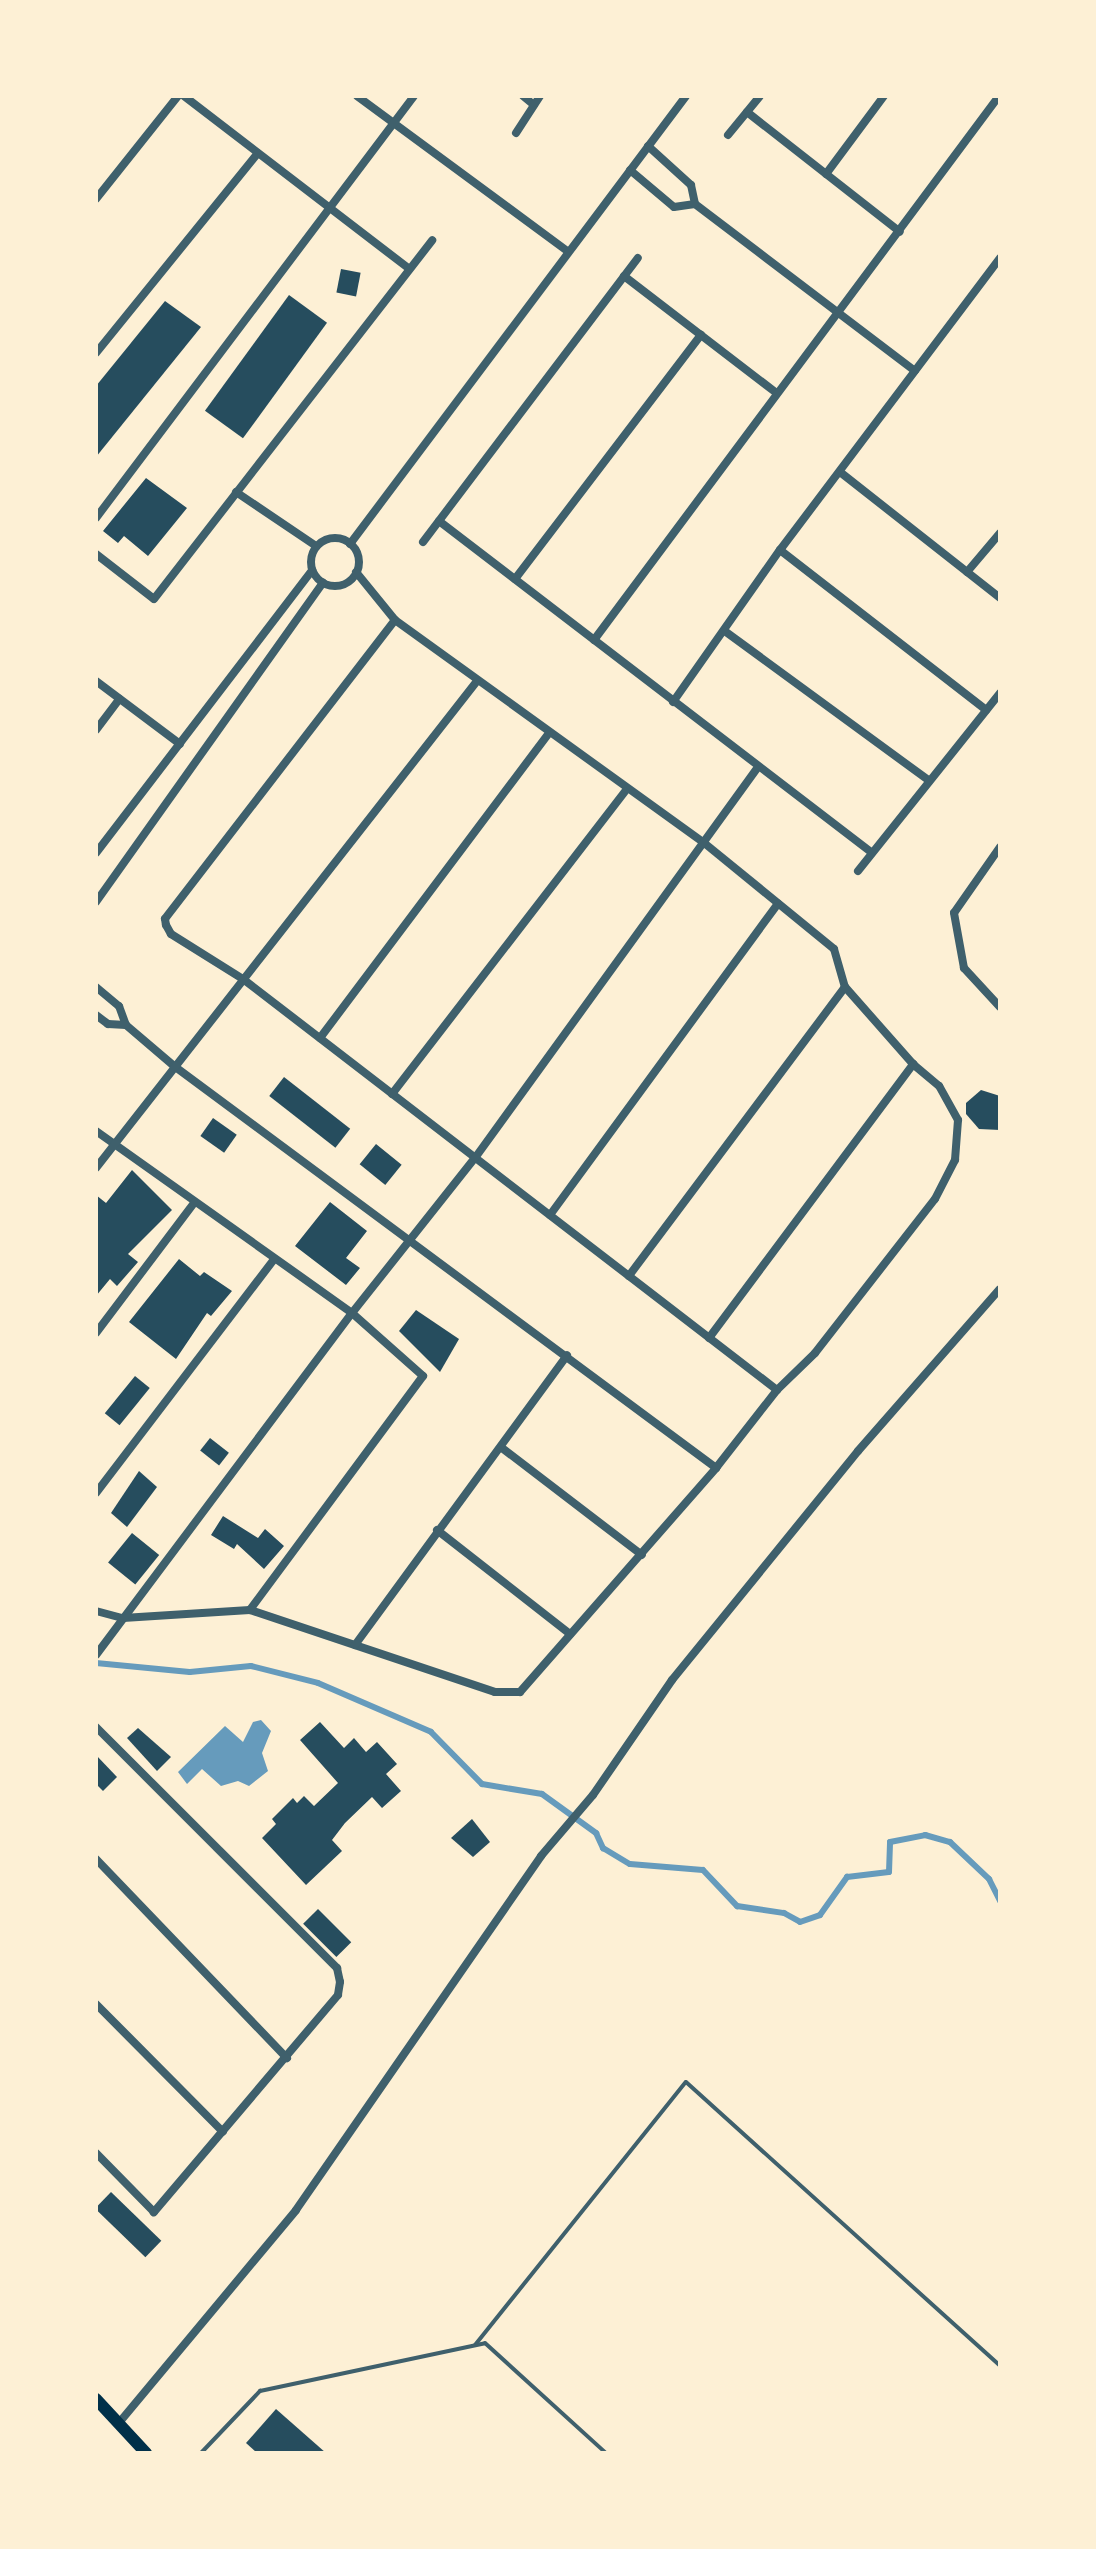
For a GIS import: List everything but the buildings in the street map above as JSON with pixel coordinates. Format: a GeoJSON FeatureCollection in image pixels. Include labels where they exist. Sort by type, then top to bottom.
{"type":"FeatureCollection","features":[{"type":"Feature","properties":{"kind":"main road"},"geometry":{"type":"LineString","coordinates":[[96,2399],[146,2453]]}},
{"type":"Feature","properties":{"kind":"street"},"geometry":{"type":"LineString","coordinates":[[96,199],[181,96],[408,268]]}},
{"type":"Feature","properties":{"kind":"street"},"geometry":{"type":"LineString","coordinates":[[357,96],[567,251]]}},
{"type":"Feature","properties":{"kind":"street"},"geometry":{"type":"LineString","coordinates":[[96,518],[332,210],[414,96]]}},
{"type":"Feature","properties":{"kind":"street"},"geometry":{"type":"LineString","coordinates":[[523,96],[534,105]]}},
{"type":"Feature","properties":{"kind":"street"},"geometry":{"type":"LineString","coordinates":[[516,133],[540,96]]}},
{"type":"Feature","properties":{"kind":"street"},"geometry":{"type":"LineString","coordinates":[[350,544],[686,96]]}},
{"type":"Feature","properties":{"kind":"street"},"geometry":{"type":"LineString","coordinates":[[728,135],[760,96]]}},
{"type":"Feature","properties":{"kind":"street"},"geometry":{"type":"LineString","coordinates":[[826,174],[884,96]]}},
{"type":"Feature","properties":{"kind":"street"},"geometry":{"type":"LineString","coordinates":[[594,640],[775,392],[840,313],[999,96]]}},
{"type":"Feature","properties":{"kind":"street"},"geometry":{"type":"LineString","coordinates":[[747,112],[900,232]]}},
{"type":"Feature","properties":{"kind":"street"},"geometry":{"type":"LineString","coordinates":[[648,146],[691,185],[695,204],[915,371]]}},
{"type":"Feature","properties":{"kind":"street"},"geometry":{"type":"LineString","coordinates":[[96,353],[258,153]]}},
{"type":"Feature","properties":{"kind":"street"},"geometry":{"type":"LineString","coordinates":[[630,170],[674,207],[695,204]]}},
{"type":"Feature","properties":{"kind":"street"},"geometry":{"type":"LineString","coordinates":[[96,554],[154,599],[432,240]]}},
{"type":"Feature","properties":{"kind":"street"},"geometry":{"type":"LineString","coordinates":[[423,542],[638,258]]}},
{"type":"Feature","properties":{"kind":"street"},"geometry":{"type":"LineString","coordinates":[[673,702],[726,632],[780,550],[915,371],[996,270],[1000,258]]}},
{"type":"Feature","properties":{"kind":"street"},"geometry":{"type":"LineString","coordinates":[[624,276],[775,392]]}},
{"type":"Feature","properties":{"kind":"street"},"geometry":{"type":"LineString","coordinates":[[515,579],[701,335]]}},
{"type":"Feature","properties":{"kind":"street"},"geometry":{"type":"LineString","coordinates":[[840,472],[1000,598]]}},
{"type":"Feature","properties":{"kind":"street"},"geometry":{"type":"LineString","coordinates":[[236,492],[316,546]]}},
{"type":"Feature","properties":{"kind":"street"},"geometry":{"type":"LineString","coordinates":[[439,521],[757,769],[871,852]]}},
{"type":"Feature","properties":{"kind":"street"},"geometry":{"type":"LineString","coordinates":[[967,572],[1000,533]]}},
{"type":"Feature","properties":{"kind":"street"},"geometry":{"type":"LineString","coordinates":[[312,570],[323,582],[338,585],[356,572],[358,557],[350,544],[329,539],[316,546]]}},
{"type":"Feature","properties":{"kind":"street"},"geometry":{"type":"LineString","coordinates":[[96,853],[312,570],[316,546]]}},
{"type":"Feature","properties":{"kind":"street"},"geometry":{"type":"LineString","coordinates":[[780,550],[986,710]]}},
{"type":"Feature","properties":{"kind":"street"},"geometry":{"type":"LineString","coordinates":[[96,1611],[123,1618],[250,1610],[513,1695],[642,1555],[777,1390],[815,1353],[926,1211],[955,1160],[958,1120],[939,1086],[913,1064],[845,987],[834,949],[703,842],[625,791],[395,620],[356,572]]}},
{"type":"Feature","properties":{"kind":"street"},"geometry":{"type":"LineString","coordinates":[[96,902],[323,582]]}},
{"type":"Feature","properties":{"kind":"street"},"geometry":{"type":"LineString","coordinates":[[395,620],[165,919],[171,934],[243,979],[777,1390]]}},
{"type":"Feature","properties":{"kind":"street"},"geometry":{"type":"LineString","coordinates":[[726,632],[927,779]]}},
{"type":"Feature","properties":{"kind":"street"},"geometry":{"type":"LineString","coordinates":[[96,681],[180,744]]}},
{"type":"Feature","properties":{"kind":"street"},"geometry":{"type":"LineString","coordinates":[[96,1168],[477,681]]}},
{"type":"Feature","properties":{"kind":"street"},"geometry":{"type":"LineString","coordinates":[[858,871],[927,779],[1000,693]]}},
{"type":"Feature","properties":{"kind":"street"},"geometry":{"type":"LineString","coordinates":[[96,730],[119,699]]}},
{"type":"Feature","properties":{"kind":"street"},"geometry":{"type":"LineString","coordinates":[[320,1038],[548,734]]}},
{"type":"Feature","properties":{"kind":"street"},"geometry":{"type":"LineString","coordinates":[[96,1655],[352,1313],[475,1158],[757,769]]}},
{"type":"Feature","properties":{"kind":"street"},"geometry":{"type":"LineString","coordinates":[[392,1094],[625,791]]}},
{"type":"Feature","properties":{"kind":"street"},"geometry":{"type":"LineString","coordinates":[[1000,847],[954,913],[964,968],[1000,1007]]}},
{"type":"Feature","properties":{"kind":"street"},"geometry":{"type":"LineString","coordinates":[[550,1215],[778,904]]}},
{"type":"Feature","properties":{"kind":"street"},"geometry":{"type":"LineString","coordinates":[[96,987],[119,1006],[126,1025],[174,1066],[716,1468]]}},
{"type":"Feature","properties":{"kind":"street"},"geometry":{"type":"LineString","coordinates":[[629,1276],[845,987]]}},
{"type":"Feature","properties":{"kind":"street"},"geometry":{"type":"LineString","coordinates":[[96,1015],[108,1024],[126,1025]]}},
{"type":"Feature","properties":{"kind":"street"},"geometry":{"type":"LineString","coordinates":[[709,1338],[913,1064]]}},
{"type":"Feature","properties":{"kind":"street"},"geometry":{"type":"LineString","coordinates":[[96,1131],[352,1313],[418,1369],[421,1383],[250,1610]]}},
{"type":"Feature","properties":{"kind":"street"},"geometry":{"type":"LineString","coordinates":[[96,1333],[194,1203]]}},
{"type":"Feature","properties":{"kind":"street"},"geometry":{"type":"LineString","coordinates":[[96,1493],[274,1259]]}},
{"type":"Feature","properties":{"kind":"street"},"geometry":{"type":"LineString","coordinates":[[118,2424],[296,2210],[541,1856],[593,1795],[682,1667],[858,1451],[1000,1289]]}},
{"type":"Feature","properties":{"kind":"street"},"geometry":{"type":"LineString","coordinates":[[355,1645],[437,1530],[502,1448],[567,1355]]}},
{"type":"Feature","properties":{"kind":"street"},"geometry":{"type":"LineString","coordinates":[[502,1448],[642,1555]]}},
{"type":"Feature","properties":{"kind":"street"},"geometry":{"type":"LineString","coordinates":[[437,1530],[570,1634]]}},
{"type":"Feature","properties":{"kind":"street"},"geometry":{"type":"LineString","coordinates":[[96,1727],[337,1968],[338,1995],[154,2212],[96,2153]]}},
{"type":"Feature","properties":{"kind":"street"},"geometry":{"type":"LineString","coordinates":[[96,1859],[287,2058]]}},
{"type":"Feature","properties":{"kind":"street"},"geometry":{"type":"LineString","coordinates":[[96,2004],[223,2132]]}},
{"type":"Feature","properties":{"kind":"lane"},"geometry":{"type":"LineString","coordinates":[[475,2345],[686,2082],[1000,2366]]}},
{"type":"Feature","properties":{"kind":"lane"},"geometry":{"type":"LineString","coordinates":[[201,2453],[260,2391],[485,2343],[606,2453]]}},
{"type":"Feature","properties":{"kind":"water"},"geometry":{"type":"Polygon","coordinates":[[[261,1720],[271,1731],[262,1753],[268,1771],[249,1786],[238,1781],[221,1786],[202,1769],[187,1784],[178,1772],[225,1726],[243,1742],[253,1722],[261,1720]]]}},
{"type":"Feature","properties":{"kind":"waterway"},"geometry":{"type":"LineString","coordinates":[[96,1663],[190,1672],[251,1666],[318,1683],[431,1732],[482,1784],[542,1794],[596,1833],[603,1848],[630,1864],[703,1870],[737,1906],[784,1913],[800,1922],[820,1915],[847,1877],[889,1872],[890,1842],[925,1835],[950,1842],[989,1879],[1000,1901]]}}]}
